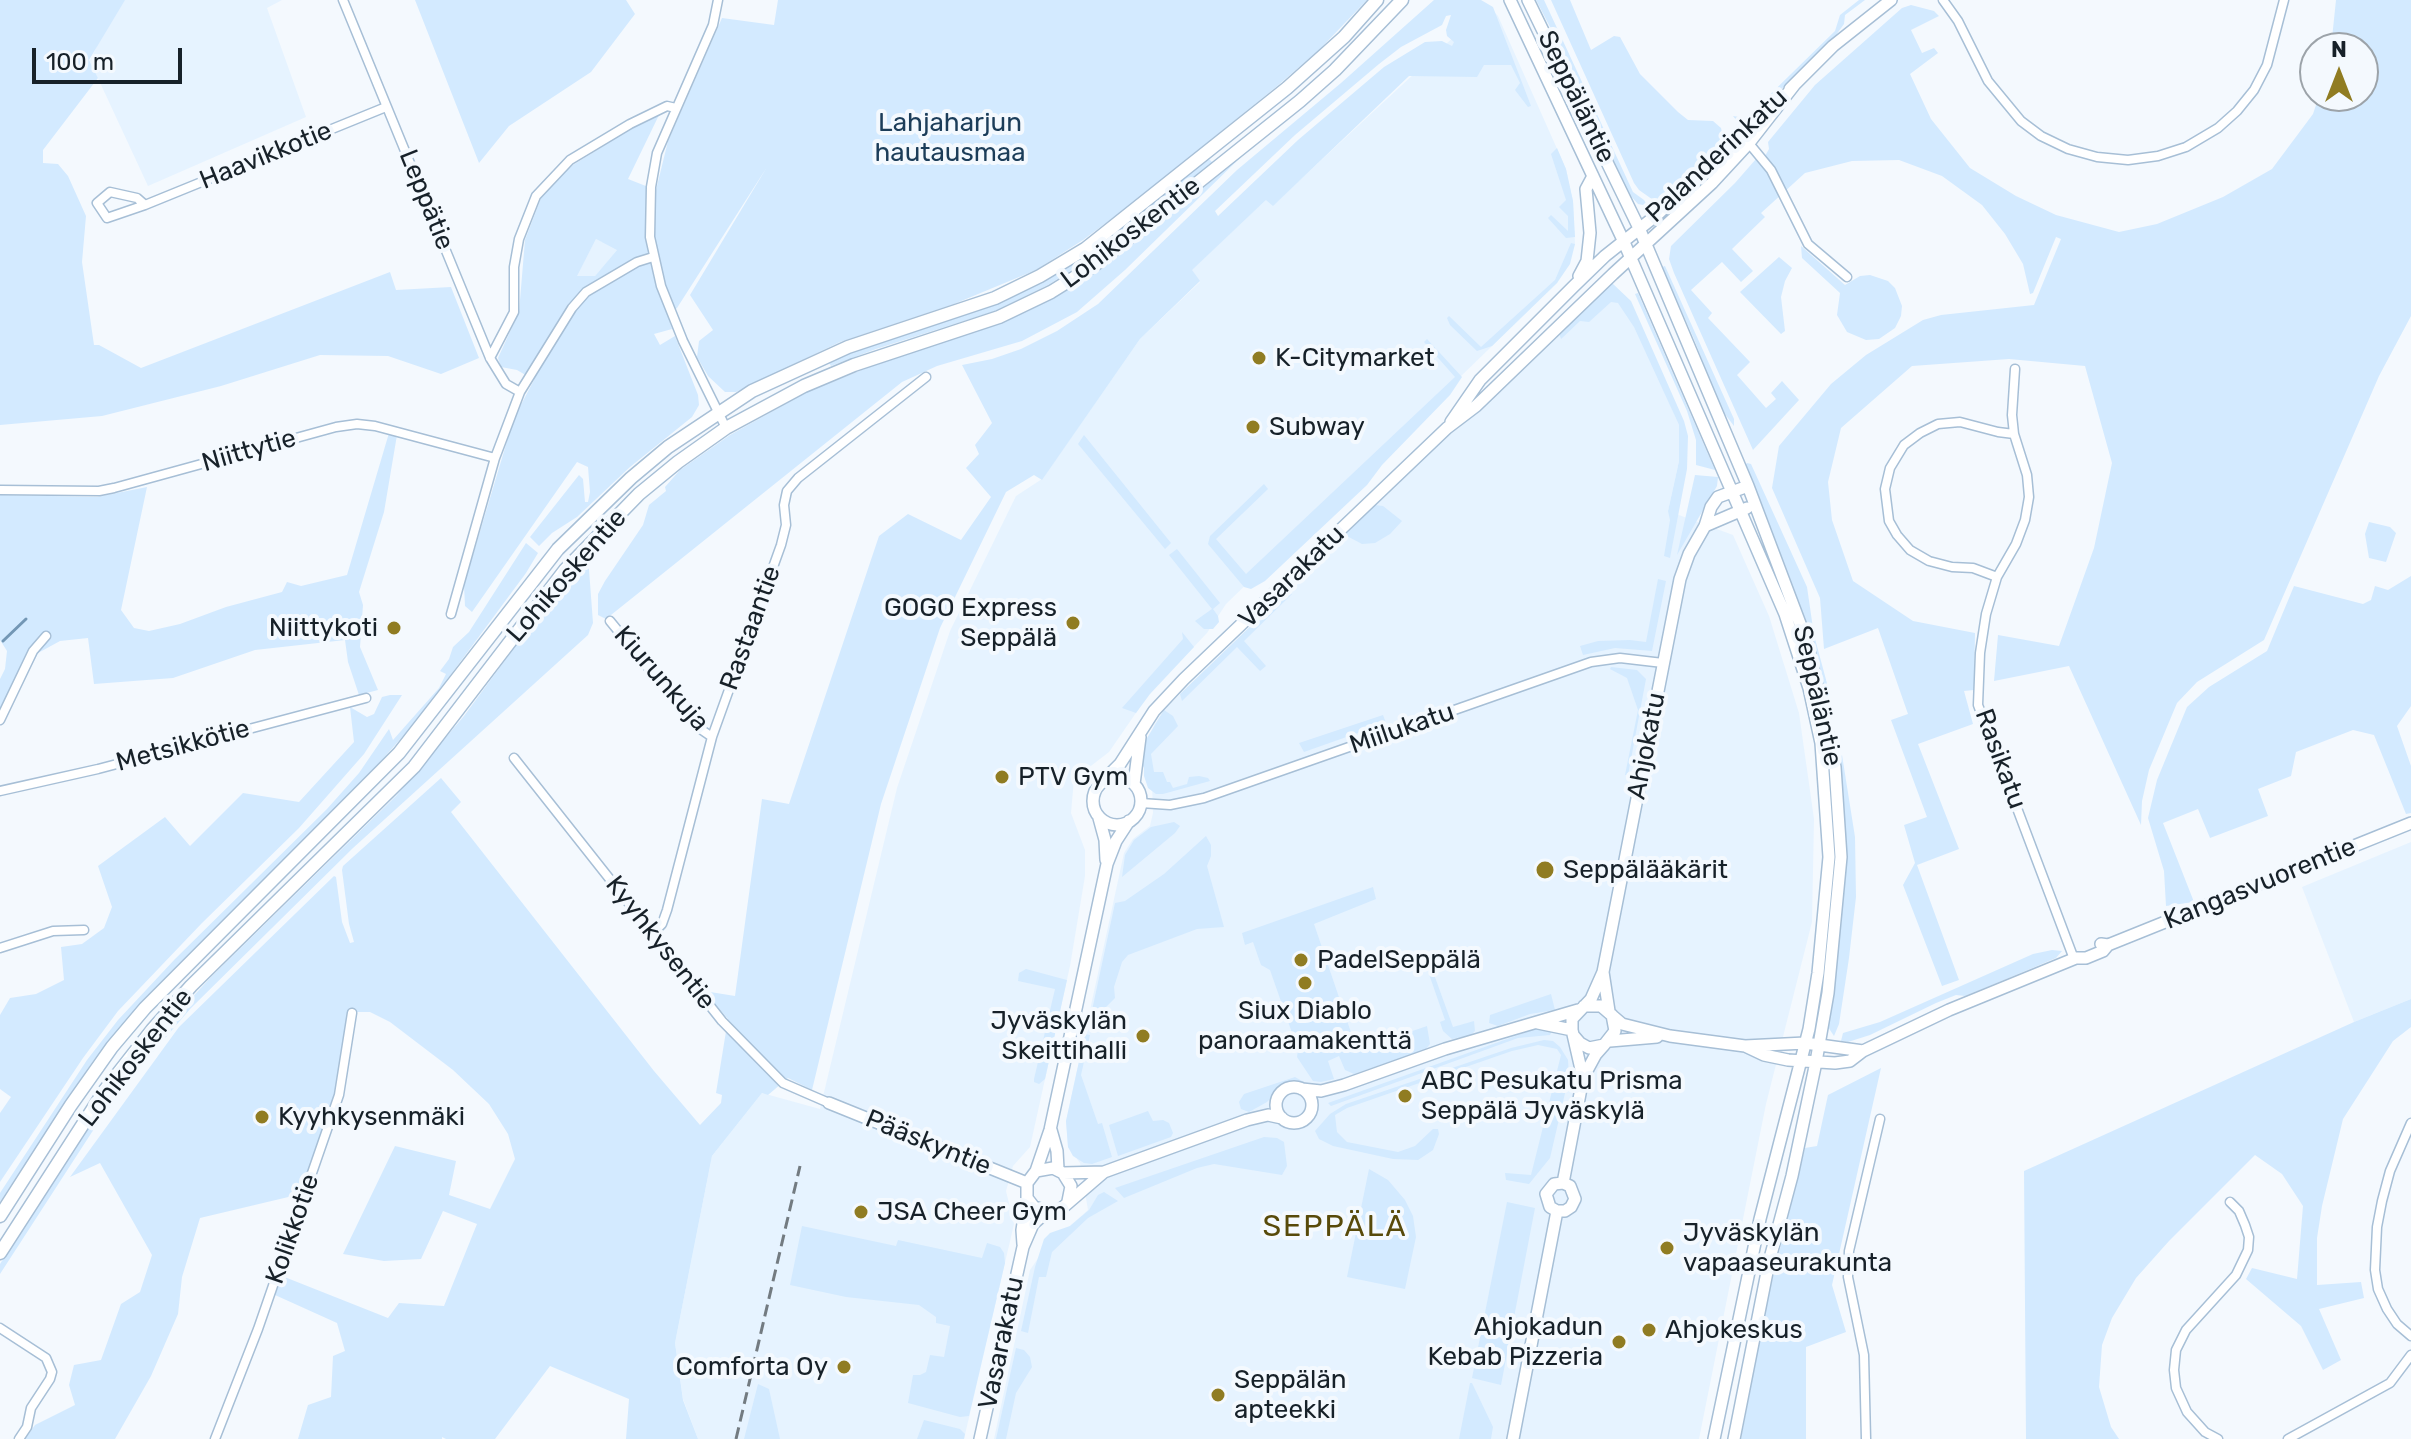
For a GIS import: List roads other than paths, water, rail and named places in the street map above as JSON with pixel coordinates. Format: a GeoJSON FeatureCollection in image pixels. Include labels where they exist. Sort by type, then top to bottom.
{"type":"FeatureCollection","features":[{"type":"Feature","properties":{"kind":"main road","name":"Lohikoskentie"},"geometry":{"type":"LineString","coordinates":[[0,1216],[71,1105],[112,1047],[145,1008],[399,753],[558,549],[631,478],[718,412],[799,368],[893,330],[995,298],[1085,249],[1287,88],[1344,37],[1377,0]]}},
{"type":"Feature","properties":{"kind":"main road","name":"Lohikoskentie"},"geometry":{"type":"LineString","coordinates":[[0,1253],[105,1090],[181,997],[414,767],[535,607],[593,538],[668,470],[726,428],[804,386],[854,365],[999,317],[1051,292],[1096,264],[1300,101],[1335,70],[1402,0]]}},
{"type":"Feature","properties":{"kind":"street","name":"Leppätie"},"geometry":{"type":"LineString","coordinates":[[343,0],[490,358],[506,384],[520,392]]}},
{"type":"Feature","properties":{"kind":"street"},"geometry":{"type":"LineString","coordinates":[[718,0],[713,25],[657,153],[651,187],[650,237],[661,286],[683,341],[726,428]]}},
{"type":"Feature","properties":{"kind":"street","name":"Seppäläntie"},"geometry":{"type":"LineString","coordinates":[[1510,0],[1623,240],[1785,614],[1809,688],[1821,743],[1828,806],[1828,894],[1818,973],[1805,1043],[1760,1219],[1714,1439]]}},
{"type":"Feature","properties":{"kind":"street","name":"Seppäläntie"},"geometry":{"type":"LineString","coordinates":[[1528,0],[1639,228],[1748,486],[1807,642],[1826,719],[1838,796],[1839,891],[1819,1046],[1792,1176],[1769,1262],[1734,1439]]}},
{"type":"Feature","properties":{"kind":"street","name":"Palanderinkatu"},"geometry":{"type":"LineString","coordinates":[[1645,245],[1712,183],[1745,139],[1833,46],[1891,0]]}},
{"type":"Feature","properties":{"kind":"street"},"geometry":{"type":"LineString","coordinates":[[1943,0],[1958,21],[1988,81],[2021,121],[2041,136],[2068,149],[2097,157],[2128,160],[2158,156],[2186,147],[2218,128],[2237,111],[2254,90],[2267,65],[2284,0]]}},
{"type":"Feature","properties":{"kind":"street"},"geometry":{"type":"LineString","coordinates":[[490,358],[514,312],[514,267],[519,239],[536,196],[570,160],[640,119],[667,106],[676,108]]}},
{"type":"Feature","properties":{"kind":"street","name":"Haavikkotie"},"geometry":{"type":"LineString","coordinates":[[99,226],[107,218],[386,107]]}},
{"type":"Feature","properties":{"kind":"street"},"geometry":{"type":"LineString","coordinates":[[1745,139],[1771,170],[1808,244],[1847,277]]}},
{"type":"Feature","properties":{"kind":"street","name":"Palanderinkatu"},"geometry":{"type":"LineString","coordinates":[[1639,228],[1745,139]]}},
{"type":"Feature","properties":{"kind":"street","name":"Seppäläntie"},"geometry":{"type":"LineString","coordinates":[[1574,286],[1587,261],[1590,233],[1586,189],[1593,176]]}},
{"type":"Feature","properties":{"kind":"street","name":"Haavikkotie"},"geometry":{"type":"LineString","coordinates":[[107,218],[97,203],[110,192],[137,198],[145,205]]}},
{"type":"Feature","properties":{"kind":"street","name":"Vasarakatu"},"geometry":{"type":"LineString","coordinates":[[1447,428],[1480,380],[1574,286],[1639,228]]}},
{"type":"Feature","properties":{"kind":"street","name":"Vasarakatu"},"geometry":{"type":"LineString","coordinates":[[1104,780],[1120,764],[1154,711],[1184,679],[1447,428],[1476,406],[1645,245]]}},
{"type":"Feature","properties":{"kind":"street"},"geometry":{"type":"LineString","coordinates":[[451,614],[495,458],[520,392],[572,308],[586,292],[637,262],[653,257]]}},
{"type":"Feature","properties":{"kind":"street","name":"Rasikatu"},"geometry":{"type":"LineString","coordinates":[[2015,369],[2012,397],[2014,434],[2027,475],[2029,497],[2025,520],[2016,544],[1997,577],[1986,614],[1980,653],[1978,705],[2075,958]]}},
{"type":"Feature","properties":{"kind":"street","name":"Rastaantie"},"geometry":{"type":"LineString","coordinates":[[652,934],[662,924],[667,910],[712,737],[781,545],[786,525],[784,505],[787,491],[798,478],[926,377]]}},
{"type":"Feature","properties":{"kind":"street","name":"Niittytie"},"geometry":{"type":"LineString","coordinates":[[0,490],[99,491],[357,424],[495,458]]}},
{"type":"Feature","properties":{"kind":"street"},"geometry":{"type":"LineString","coordinates":[[1997,577],[1973,568],[1929,561],[1910,550],[1889,521],[1885,489],[1890,468],[1904,445],[1938,424],[1977,424],[2014,434]]}},
{"type":"Feature","properties":{"kind":"street"},"geometry":{"type":"LineString","coordinates":[[1732,491],[1748,486]]}},
{"type":"Feature","properties":{"kind":"street","name":"Ahjokatu"},"geometry":{"type":"LineString","coordinates":[[1581,1008],[1591,999],[1603,972],[1682,570],[1705,526],[1711,507],[1718,497],[1732,491]]}},
{"type":"Feature","properties":{"kind":"street"},"geometry":{"type":"LineString","coordinates":[[1705,526],[1755,505]]}},
{"type":"Feature","properties":{"kind":"street","name":"Kiurunkuja"},"geometry":{"type":"LineString","coordinates":[[610,621],[696,726],[712,737]]}},
{"type":"Feature","properties":{"kind":"street"},"geometry":{"type":"LineString","coordinates":[[0,720],[33,651],[46,636]]}},
{"type":"Feature","properties":{"kind":"street","name":"Miilukatu"},"geometry":{"type":"LineString","coordinates":[[1141,803],[1170,805],[1204,798],[1591,662],[1620,658],[1663,663]]}},
{"type":"Feature","properties":{"kind":"street","name":"Metsikkötie"},"geometry":{"type":"LineString","coordinates":[[0,791],[90,771],[366,698]]}},
{"type":"Feature","properties":{"kind":"street","name":"Vasarakatu"},"geometry":{"type":"LineString","coordinates":[[1134,784],[1142,730]]}},
{"type":"Feature","properties":{"kind":"street","name":"Kyyhkysentie"},"geometry":{"type":"LineString","coordinates":[[514,758],[722,1021],[783,1083],[829,1103]]}},
{"type":"Feature","properties":{"kind":"street"},"geometry":{"type":"LineString","coordinates":[[1107,864],[1105,840],[1092,800],[1095,789],[1104,780],[1125,778],[1134,784],[1141,795],[1141,803],[1138,814],[1129,821],[1116,841],[1107,864],[1050,1130],[1036,1171],[1027,1183],[1027,1198],[1034,1207],[1050,1212],[1061,1209],[1104,1172],[1247,1120],[1268,1115],[1298,1122],[1344,1085]]}},
{"type":"Feature","properties":{"kind":"street"},"geometry":{"type":"LineString","coordinates":[[1099,818],[1110,825],[1129,821]]}},
{"type":"Feature","properties":{"kind":"street","name":"Kangasvuorentie"},"geometry":{"type":"LineString","coordinates":[[1745,1046],[1764,1055],[1800,1061],[1850,1061],[1863,1051],[1949,1010],[2075,958],[2091,947],[2108,945],[2411,823]]}},
{"type":"Feature","properties":{"kind":"street"},"geometry":{"type":"LineString","coordinates":[[0,948],[53,931],[84,930]]}},
{"type":"Feature","properties":{"kind":"street","name":"Ahjokatu"},"geometry":{"type":"LineString","coordinates":[[1603,972],[1610,1013]]}},
{"type":"Feature","properties":{"kind":"street"},"geometry":{"type":"LineString","coordinates":[[1247,1120],[1288,1088],[1321,1091],[1344,1085],[1445,1049],[1597,1005],[1622,1024],[1670,1036],[1745,1046],[1805,1043],[1863,1051]]}},
{"type":"Feature","properties":{"kind":"street"},"geometry":{"type":"LineString","coordinates":[[1581,1008],[1572,1019],[1572,1033],[1583,1078]]}},
{"type":"Feature","properties":{"kind":"street","name":"Kolikkotie"},"geometry":{"type":"LineString","coordinates":[[215,1439],[271,1292],[339,1095],[352,1013]]}},
{"type":"Feature","properties":{"kind":"street"},"geometry":{"type":"LineString","coordinates":[[1563,1183],[1583,1078],[1596,1054],[1615,1031],[1610,1013]]}},
{"type":"Feature","properties":{"kind":"street"},"geometry":{"type":"LineString","coordinates":[[1533,1022],[1551,1024],[1572,1033],[1584,1046],[1594,1048],[1607,1043],[1670,1036]]}},
{"type":"Feature","properties":{"kind":"street"},"geometry":{"type":"LineString","coordinates":[[1302,1089],[1311,1099],[1310,1112]]}},
{"type":"Feature","properties":{"kind":"street"},"geometry":{"type":"LineString","coordinates":[[1278,1096],[1276,1108],[1282,1118]]}},
{"type":"Feature","properties":{"kind":"street","name":"Pääskyntie"},"geometry":{"type":"LineString","coordinates":[[829,1103],[1027,1183]]}},
{"type":"Feature","properties":{"kind":"street"},"geometry":{"type":"LineString","coordinates":[[1866,1439],[1864,1355],[1848,1277],[1849,1251],[1880,1119]]}},
{"type":"Feature","properties":{"kind":"street"},"geometry":{"type":"LineString","coordinates":[[2411,1123],[2390,1171],[2382,1201],[2375,1270],[2378,1289],[2387,1309],[2397,1324],[2411,1336]]}},
{"type":"Feature","properties":{"kind":"street"},"geometry":{"type":"LineString","coordinates":[[1050,1130],[1061,1171],[1071,1186],[1068,1201]]}},
{"type":"Feature","properties":{"kind":"street"},"geometry":{"type":"LineString","coordinates":[[1036,1171],[1047,1167],[1061,1171],[1104,1172]]}},
{"type":"Feature","properties":{"kind":"street"},"geometry":{"type":"LineString","coordinates":[[1563,1183],[1570,1186],[1575,1199],[1565,1211],[1557,1211],[1550,1207],[1546,1194],[1554,1184],[1563,1183]]}},
{"type":"Feature","properties":{"kind":"street","name":"Vasarakatu"},"geometry":{"type":"LineString","coordinates":[[1023,1247],[1027,1198]]}},
{"type":"Feature","properties":{"kind":"street"},"geometry":{"type":"LineString","coordinates":[[2218,1439],[2205,1432],[2187,1412],[2176,1388],[2174,1370],[2176,1350],[2186,1330],[2236,1275],[2248,1250],[2249,1237],[2245,1225],[2239,1211],[2230,1202]]}},
{"type":"Feature","properties":{"kind":"street"},"geometry":{"type":"LineString","coordinates":[[1513,1439],[1557,1211]]}},
{"type":"Feature","properties":{"kind":"street","name":"Vasarakatu"},"geometry":{"type":"LineString","coordinates":[[980,1439],[1023,1247],[1033,1224],[1050,1212]]}},
{"type":"Feature","properties":{"kind":"street"},"geometry":{"type":"LineString","coordinates":[[0,1328],[46,1358],[52,1372],[31,1408],[27,1427],[19,1439]]}},
{"type":"Feature","properties":{"kind":"street"},"geometry":{"type":"LineString","coordinates":[[2288,1439],[2390,1383],[2411,1355]]}},
{"type":"Feature","properties":{"kind":"waterway"},"geometry":{"type":"LineString","coordinates":[[3,641],[26,619]]}},
{"type":"Feature","properties":{"kind":"railway"},"geometry":{"type":"LineString","coordinates":[[736,1439],[800,1166]]}},
{"type":"Feature","properties":{"kind":"place","name":"K-Citymarket"},"geometry":{"type":"Point","coordinates":[1259,358]}},
{"type":"Feature","properties":{"kind":"place","name":"Subway"},"geometry":{"type":"Point","coordinates":[1253,427]}},
{"type":"Feature","properties":{"kind":"place","name":"GOGO Express Seppälä"},"geometry":{"type":"Point","coordinates":[1073,623]}},
{"type":"Feature","properties":{"kind":"place","name":"Niittykoti"},"geometry":{"type":"Point","coordinates":[394,628]}},
{"type":"Feature","properties":{"kind":"place","name":"PTV Gym"},"geometry":{"type":"Point","coordinates":[1002,777]}},
{"type":"Feature","properties":{"kind":"place","name":"Seppälääkärit"},"geometry":{"type":"Point","coordinates":[1545,870]}},
{"type":"Feature","properties":{"kind":"place","name":"PadelSeppälä"},"geometry":{"type":"Point","coordinates":[1301,960]}},
{"type":"Feature","properties":{"kind":"place","name":"Siux Diablo panoraamakenttä"},"geometry":{"type":"Point","coordinates":[1305,983]}},
{"type":"Feature","properties":{"kind":"place","name":"Jyväskylän Skeittihalli"},"geometry":{"type":"Point","coordinates":[1143,1036]}},
{"type":"Feature","properties":{"kind":"place","name":"ABC Pesukatu Prisma Seppälä Jyväskylä"},"geometry":{"type":"Point","coordinates":[1405,1096]}},
{"type":"Feature","properties":{"kind":"place","name":"Kyyhkysenmäki"},"geometry":{"type":"Point","coordinates":[262,1117]}},
{"type":"Feature","properties":{"kind":"place","name":"JSA Cheer Gym"},"geometry":{"type":"Point","coordinates":[861,1212]}},
{"type":"Feature","properties":{"kind":"place","name":"Jyväskylän vapaaseurakunta"},"geometry":{"type":"Point","coordinates":[1667,1248]}},
{"type":"Feature","properties":{"kind":"place","name":"Ahjokeskus"},"geometry":{"type":"Point","coordinates":[1649,1330]}},
{"type":"Feature","properties":{"kind":"place","name":"Ahjokadun Kebab Pizzeria"},"geometry":{"type":"Point","coordinates":[1619,1342]}},
{"type":"Feature","properties":{"kind":"place","name":"Comforta Oy"},"geometry":{"type":"Point","coordinates":[844,1367]}},
{"type":"Feature","properties":{"kind":"place","name":"Seppälän apteekki"},"geometry":{"type":"Point","coordinates":[1218,1395]}},
{"type":"Feature","properties":{"kind":"district","name":"SEPPÄLÄ"},"geometry":{"type":"Point","coordinates":[1335,1227]}},
{"type":"Feature","properties":{"kind":"park label","name":"Lahjaharjun hautausmaa"},"geometry":{"type":"Point","coordinates":[950,138]}}]}
